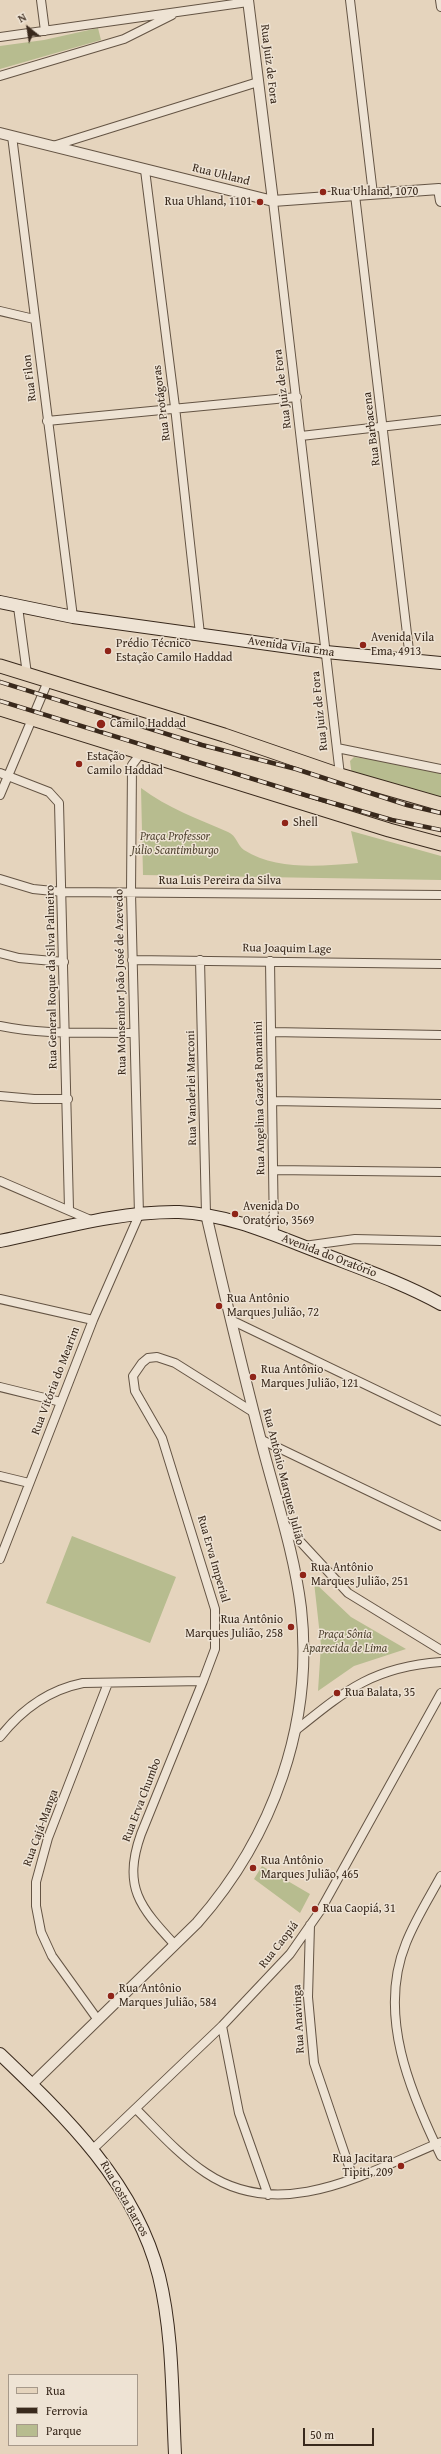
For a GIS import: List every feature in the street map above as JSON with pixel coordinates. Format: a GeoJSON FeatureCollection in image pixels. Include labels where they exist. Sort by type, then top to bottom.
{"type":"FeatureCollection","features":[{"type":"Feature","properties":{"kind":"main road","name":"Avenida Vila Ema"},"geometry":{"type":"LineString","coordinates":[[0,602],[18,607],[73,617],[326,652],[441,662]]}},
{"type":"Feature","properties":{"kind":"main road"},"geometry":{"type":"LineString","coordinates":[[0,666],[217,733],[340,775],[441,804]]}},
{"type":"Feature","properties":{"kind":"main road"},"geometry":{"type":"LineString","coordinates":[[0,709],[389,830],[441,844]]}},
{"type":"Feature","properties":{"kind":"main road","name":"Avenida do Oratório"},"geometry":{"type":"LineString","coordinates":[[0,1241],[139,1214],[168,1212],[206,1214],[274,1235],[303,1246],[403,1285],[441,1304]]}},
{"type":"Feature","properties":{"kind":"main road","name":"Rua Costa Barros"},"geometry":{"type":"LineString","coordinates":[[0,2054],[94,2149],[133,2210],[148,2241],[158,2275],[170,2357],[176,2454]]}},
{"type":"Feature","properties":{"kind":"street"},"geometry":{"type":"LineString","coordinates":[[41,0],[45,31]]}},
{"type":"Feature","properties":{"kind":"street"},"geometry":{"type":"LineString","coordinates":[[350,0],[373,194]]}},
{"type":"Feature","properties":{"kind":"street"},"geometry":{"type":"LineString","coordinates":[[440,0],[441,7]]}},
{"type":"Feature","properties":{"kind":"street"},"geometry":{"type":"LineString","coordinates":[[0,37],[177,13],[248,1]]}},
{"type":"Feature","properties":{"kind":"street","name":"Rua Juiz de Fora"},"geometry":{"type":"LineString","coordinates":[[248,1],[297,397],[340,775]]}},
{"type":"Feature","properties":{"kind":"street"},"geometry":{"type":"LineString","coordinates":[[0,76],[124,39],[177,13]]}},
{"type":"Feature","properties":{"kind":"street"},"geometry":{"type":"LineString","coordinates":[[52,146],[258,82]]}},
{"type":"Feature","properties":{"kind":"street","name":"Rua Uhland"},"geometry":{"type":"LineString","coordinates":[[0,133],[272,201],[440,189]]}},
{"type":"Feature","properties":{"kind":"street","name":"Rua Filon"},"geometry":{"type":"LineString","coordinates":[[12,136],[47,422],[73,617]]}},
{"type":"Feature","properties":{"kind":"street","name":"Rua Protágoras"},"geometry":{"type":"LineString","coordinates":[[145,170],[175,407],[200,634]]}},
{"type":"Feature","properties":{"kind":"street"},"geometry":{"type":"LineString","coordinates":[[440,189],[441,201]]}},
{"type":"Feature","properties":{"kind":"street","name":"Rua Barbacena"},"geometry":{"type":"LineString","coordinates":[[355,196],[384,426],[410,659]]}},
{"type":"Feature","properties":{"kind":"street"},"geometry":{"type":"LineString","coordinates":[[0,311],[34,319]]}},
{"type":"Feature","properties":{"kind":"street"},"geometry":{"type":"LineString","coordinates":[[47,422],[175,407],[297,397]]}},
{"type":"Feature","properties":{"kind":"street"},"geometry":{"type":"LineString","coordinates":[[301,436],[441,420]]}},
{"type":"Feature","properties":{"kind":"street"},"geometry":{"type":"LineString","coordinates":[[18,607],[27,674]]}},
{"type":"Feature","properties":{"kind":"street"},"geometry":{"type":"LineString","coordinates":[[0,795],[4,774],[48,681]]}},
{"type":"Feature","properties":{"kind":"street"},"geometry":{"type":"LineString","coordinates":[[337,748],[441,769]]}},
{"type":"Feature","properties":{"kind":"street","name":"Rua Monsenhor João José de Azevedo"},"geometry":{"type":"LineString","coordinates":[[139,1214],[133,1033],[131,893],[132,765],[134,759],[141,753]]}},
{"type":"Feature","properties":{"kind":"street","name":"Rua General Roque da Silva Palmeiro"},"geometry":{"type":"LineString","coordinates":[[4,774],[43,790],[58,800],[63,892],[69,1209]]}},
{"type":"Feature","properties":{"kind":"street","name":"Rua Luis Pereira da Silva"},"geometry":{"type":"LineString","coordinates":[[0,879],[33,889],[63,892],[441,895]]}},
{"type":"Feature","properties":{"kind":"street"},"geometry":{"type":"LineString","coordinates":[[0,953],[30,960],[64,962]]}},
{"type":"Feature","properties":{"kind":"street","name":"Rua Joaquim Lage"},"geometry":{"type":"LineString","coordinates":[[132,960],[441,964]]}},
{"type":"Feature","properties":{"kind":"street","name":"Rua Vanderlei Marconi"},"geometry":{"type":"LineString","coordinates":[[200,960],[206,1214]]}},
{"type":"Feature","properties":{"kind":"street","name":"Rua Angelina Gazeta Romanini"},"geometry":{"type":"LineString","coordinates":[[270,961],[274,1235]]}},
{"type":"Feature","properties":{"kind":"street"},"geometry":{"type":"LineString","coordinates":[[0,1026],[15,1029],[65,1032],[133,1033]]}},
{"type":"Feature","properties":{"kind":"street"},"geometry":{"type":"LineString","coordinates":[[271,1032],[441,1035]]}},
{"type":"Feature","properties":{"kind":"street"},"geometry":{"type":"LineString","coordinates":[[0,1096],[34,1100],[68,1100]]}},
{"type":"Feature","properties":{"kind":"street"},"geometry":{"type":"LineString","coordinates":[[272,1101],[441,1104]]}},
{"type":"Feature","properties":{"kind":"street"},"geometry":{"type":"LineString","coordinates":[[273,1170],[441,1172]]}},
{"type":"Feature","properties":{"kind":"street"},"geometry":{"type":"LineString","coordinates":[[0,1181],[69,1209],[96,1222]]}},
{"type":"Feature","properties":{"kind":"street","name":"Rua Vitória do Mearim"},"geometry":{"type":"LineString","coordinates":[[0,1559],[93,1320],[139,1214]]}},
{"type":"Feature","properties":{"kind":"street","name":"Rua Antônio Marques Julião"},"geometry":{"type":"LineString","coordinates":[[31,2085],[175,1945],[218,1899],[245,1860],[267,1818],[281,1785],[295,1731],[301,1696],[301,1609],[283,1523],[260,1439],[206,1214]]}},
{"type":"Feature","properties":{"kind":"street"},"geometry":{"type":"LineString","coordinates":[[303,1246],[355,1239],[441,1241]]}},
{"type":"Feature","properties":{"kind":"street"},"geometry":{"type":"LineString","coordinates":[[0,1299],[93,1320]]}},
{"type":"Feature","properties":{"kind":"street"},"geometry":{"type":"LineString","coordinates":[[231,1320],[441,1422]]}},
{"type":"Feature","properties":{"kind":"street","name":"Rua Erva Imperial"},"geometry":{"type":"LineString","coordinates":[[203,1681],[214,1649],[216,1637],[215,1609],[164,1443],[155,1423],[135,1391],[133,1376],[142,1363],[148,1358],[162,1359],[175,1363],[254,1412]]}},
{"type":"Feature","properties":{"kind":"street"},"geometry":{"type":"LineString","coordinates":[[0,1387],[61,1402]]}},
{"type":"Feature","properties":{"kind":"street"},"geometry":{"type":"LineString","coordinates":[[260,1439],[441,1526]]}},
{"type":"Feature","properties":{"kind":"street"},"geometry":{"type":"LineString","coordinates":[[0,1476],[29,1483]]}},
{"type":"Feature","properties":{"kind":"street"},"geometry":{"type":"LineString","coordinates":[[283,1523],[348,1592],[441,1650]]}},
{"type":"Feature","properties":{"kind":"street"},"geometry":{"type":"LineString","coordinates":[[295,1731],[355,1686],[374,1676],[402,1668],[441,1662]]}},
{"type":"Feature","properties":{"kind":"street"},"geometry":{"type":"LineString","coordinates":[[0,1737],[25,1709],[48,1694],[77,1684],[203,1681]]}},
{"type":"Feature","properties":{"kind":"street","name":"Rua Erva Chumbo"},"geometry":{"type":"LineString","coordinates":[[175,1945],[141,1905],[135,1892],[133,1872],[136,1849],[141,1834],[203,1681]]}},
{"type":"Feature","properties":{"kind":"street","name":"Rua Cajá-Manga"},"geometry":{"type":"LineString","coordinates":[[98,2020],[52,1956],[44,1938],[36,1906],[36,1882],[44,1850],[108,1683]]}},
{"type":"Feature","properties":{"kind":"street","name":"Rua Caopiá"},"geometry":{"type":"LineString","coordinates":[[94,2149],[222,2026],[290,1954],[310,1925],[441,1693]]}},
{"type":"Feature","properties":{"kind":"street"},"geometry":{"type":"LineString","coordinates":[[441,1876],[405,1944],[394,1988],[394,2015],[406,2072],[438,2143],[441,2156]]}},
{"type":"Feature","properties":{"kind":"street","name":"Rua Anavinga"},"geometry":{"type":"LineString","coordinates":[[310,1925],[308,1996],[314,2063],[353,2178]]}},
{"type":"Feature","properties":{"kind":"street"},"geometry":{"type":"LineString","coordinates":[[222,2026],[239,2113],[268,2195]]}},
{"type":"Feature","properties":{"kind":"street"},"geometry":{"type":"LineString","coordinates":[[136,2109],[190,2161],[206,2174],[228,2186],[248,2192],[268,2195],[306,2194],[353,2178],[438,2143]]}},
{"type":"Feature","properties":{"kind":"green space"},"geometry":{"type":"Polygon","coordinates":[[[98,28],[101,40],[0,69],[0,46],[44,40],[98,28]]]}},
{"type":"Feature","properties":{"kind":"green space"},"geometry":{"type":"Polygon","coordinates":[[[354,757],[441,770],[441,800],[352,776],[350,761],[354,757]]]}},
{"type":"Feature","properties":{"kind":"green space","name":"Praça Professor Júlio Scantimburgo"},"geometry":{"type":"Polygon","coordinates":[[[141,788],[172,807],[228,832],[244,850],[257,857],[300,866],[358,863],[351,831],[441,856],[441,880],[143,875],[141,788]]]}},
{"type":"Feature","properties":{"kind":"green space"},"geometry":{"type":"Polygon","coordinates":[[[72,1536],[176,1577],[150,1643],[46,1603],[72,1536]]]}},
{"type":"Feature","properties":{"kind":"green space","name":"Praça Sônia Aparecida de Lima"},"geometry":{"type":"Polygon","coordinates":[[[314,1582],[351,1617],[406,1649],[354,1666],[318,1691],[321,1645],[314,1582]]]}},
{"type":"Feature","properties":{"kind":"green space"},"geometry":{"type":"Polygon","coordinates":[[[262,1866],[310,1894],[300,1913],[254,1879],[262,1866]]]}},
{"type":"Feature","properties":{"kind":"railway"},"geometry":{"type":"LineString","coordinates":[[0,682],[202,745],[296,769],[407,805],[441,813]]}},
{"type":"Feature","properties":{"kind":"railway"},"geometry":{"type":"LineString","coordinates":[[0,701],[305,795],[392,820],[441,830]]}},
{"type":"Feature","properties":{"kind":"place","name":"Rua Uhland, 1070"},"geometry":{"type":"Point","coordinates":[323,192]}},
{"type":"Feature","properties":{"kind":"place","name":"Rua Uhland, 1101"},"geometry":{"type":"Point","coordinates":[260,202]}},
{"type":"Feature","properties":{"kind":"place","name":"Avenida Vila Ema, 4913"},"geometry":{"type":"Point","coordinates":[363,645]}},
{"type":"Feature","properties":{"kind":"place","name":"Prédio Técnico Estação Camilo Haddad"},"geometry":{"type":"Point","coordinates":[108,651]}},
{"type":"Feature","properties":{"kind":"place","name":"Camilo Haddad"},"geometry":{"type":"Point","coordinates":[101,724]}},
{"type":"Feature","properties":{"kind":"place","name":"Estação Camilo Haddad"},"geometry":{"type":"Point","coordinates":[79,764]}},
{"type":"Feature","properties":{"kind":"place","name":"Shell"},"geometry":{"type":"Point","coordinates":[285,823]}},
{"type":"Feature","properties":{"kind":"place","name":"Avenida Do Oratório, 3569"},"geometry":{"type":"Point","coordinates":[235,1214]}},
{"type":"Feature","properties":{"kind":"place","name":"Rua Antônio Marques Julião, 72"},"geometry":{"type":"Point","coordinates":[219,1306]}},
{"type":"Feature","properties":{"kind":"place","name":"Rua Antônio Marques Julião, 121"},"geometry":{"type":"Point","coordinates":[253,1377]}},
{"type":"Feature","properties":{"kind":"place","name":"Rua Antônio Marques Julião, 251"},"geometry":{"type":"Point","coordinates":[303,1575]}},
{"type":"Feature","properties":{"kind":"place","name":"Rua Antônio Marques Julião, 258"},"geometry":{"type":"Point","coordinates":[291,1627]}},
{"type":"Feature","properties":{"kind":"place","name":"Rua Balata, 35"},"geometry":{"type":"Point","coordinates":[337,1693]}},
{"type":"Feature","properties":{"kind":"place","name":"Rua Antônio Marques Julião, 465"},"geometry":{"type":"Point","coordinates":[253,1868]}},
{"type":"Feature","properties":{"kind":"place","name":"Rua Caopiá, 31"},"geometry":{"type":"Point","coordinates":[315,1909]}},
{"type":"Feature","properties":{"kind":"place","name":"Rua Antônio Marques Julião, 584"},"geometry":{"type":"Point","coordinates":[111,1996]}},
{"type":"Feature","properties":{"kind":"place","name":"Rua Jacitara Tipiti, 209"},"geometry":{"type":"Point","coordinates":[401,2166]}}]}
